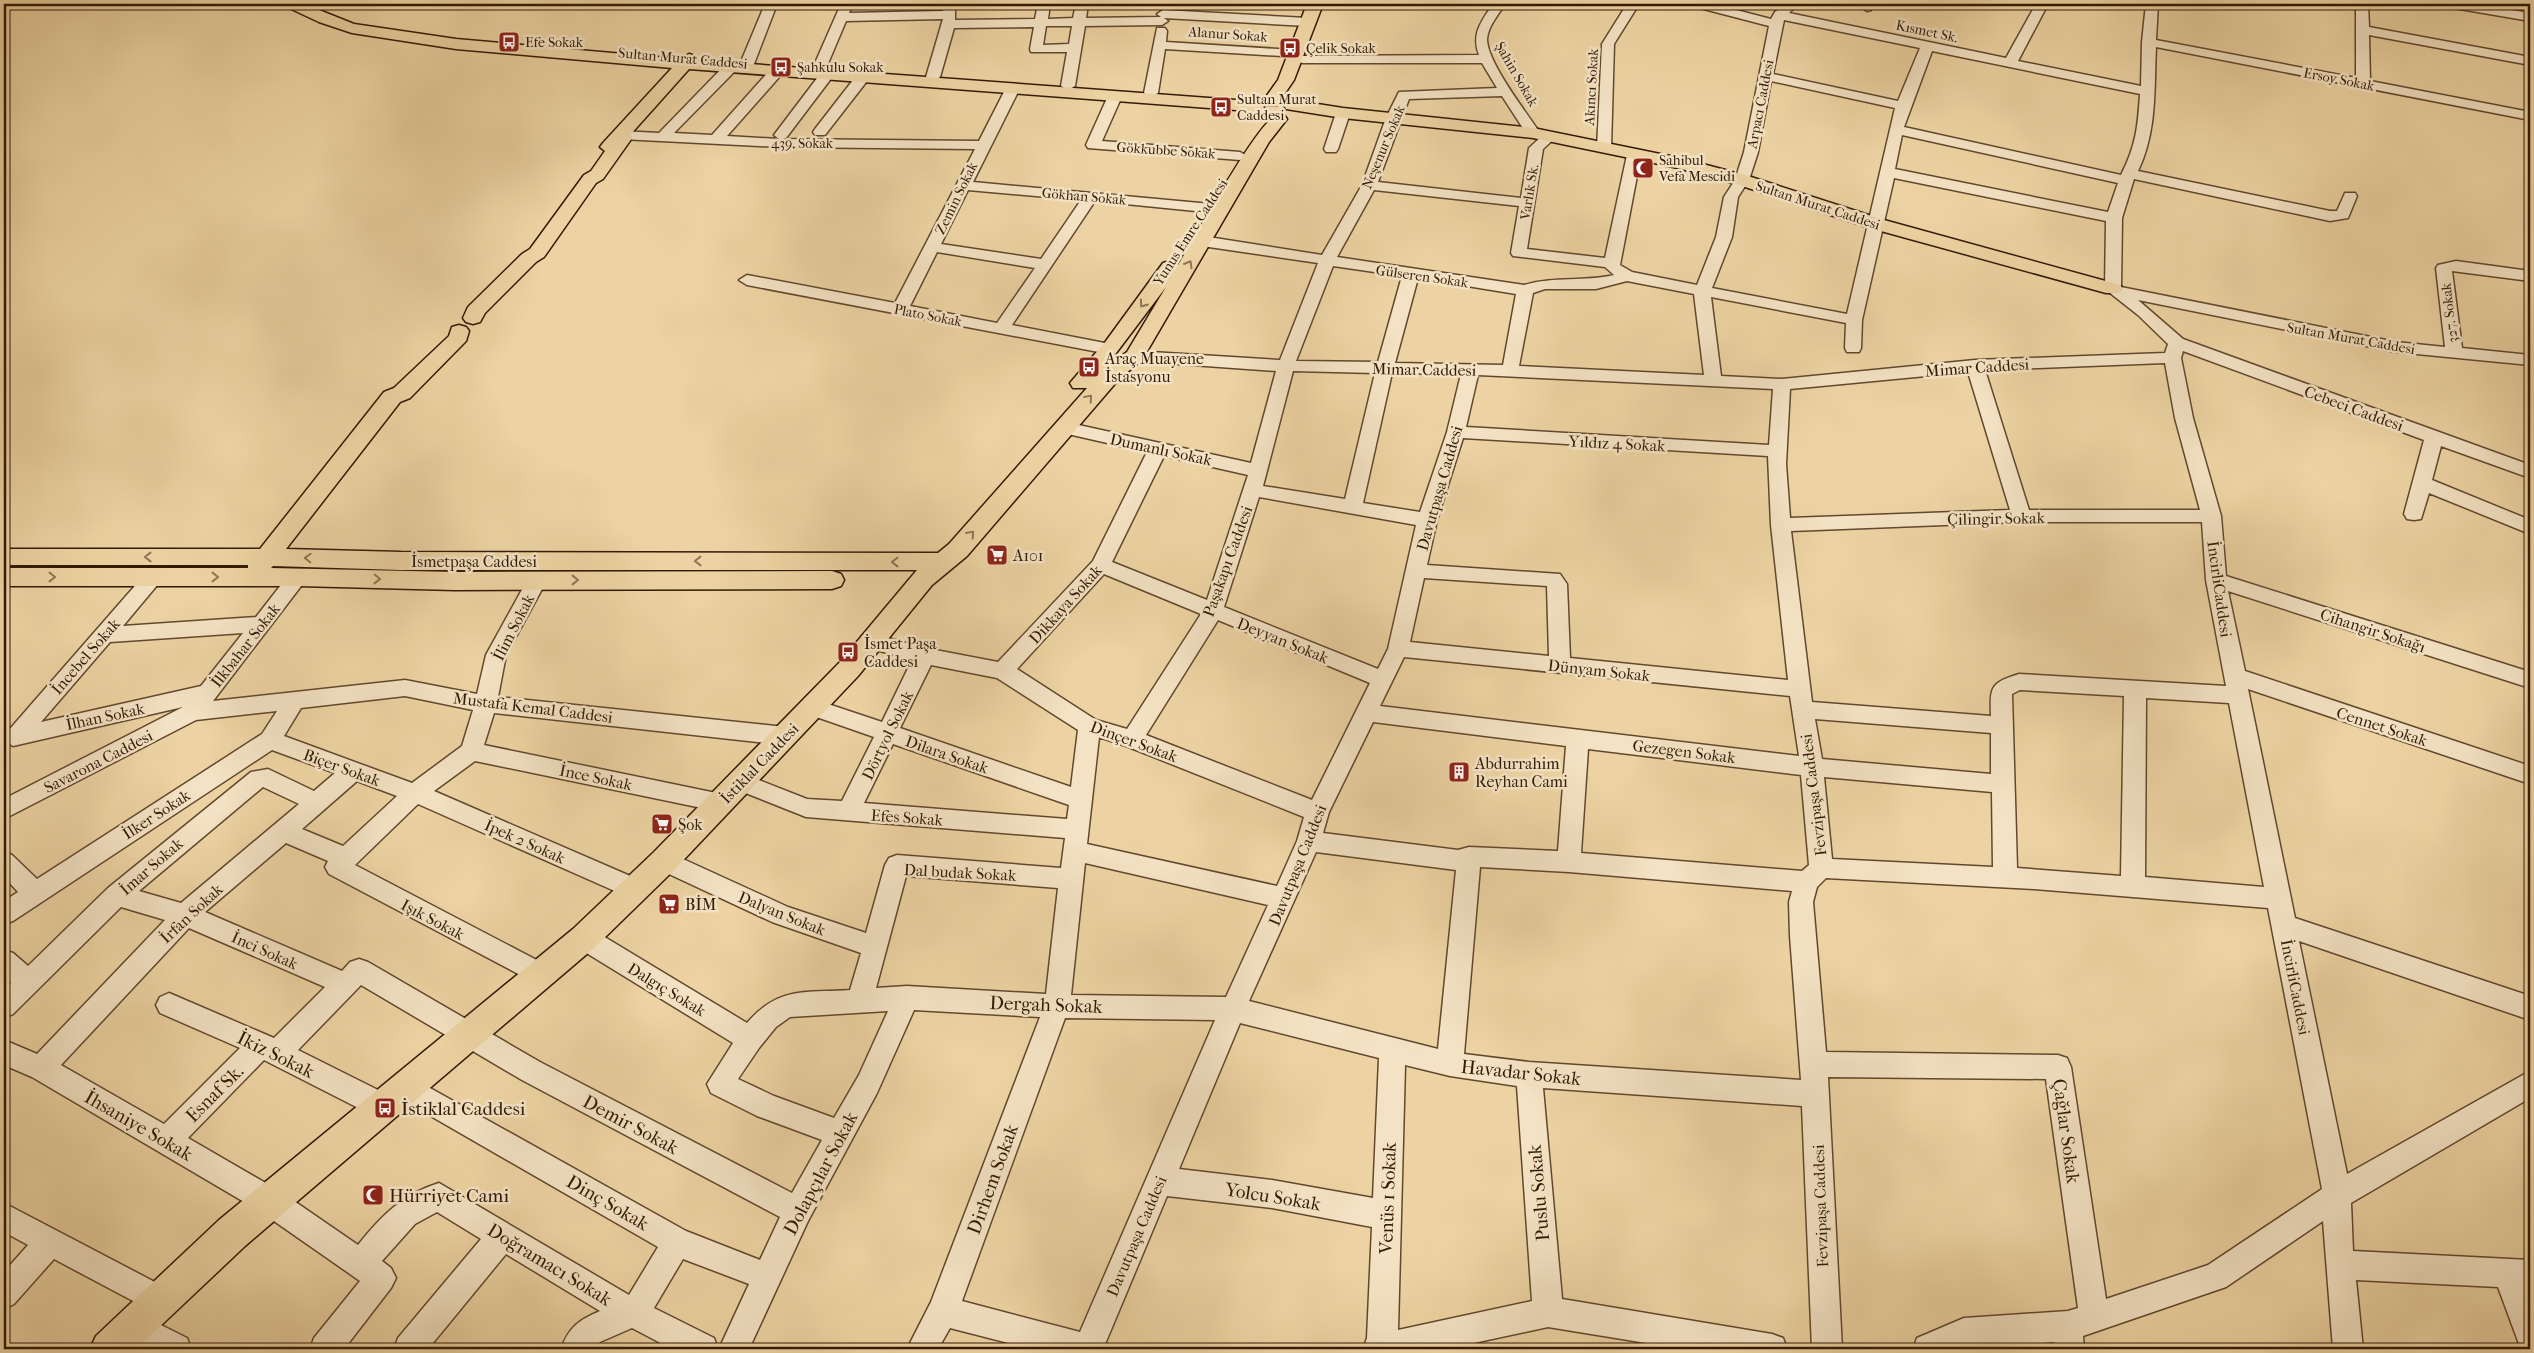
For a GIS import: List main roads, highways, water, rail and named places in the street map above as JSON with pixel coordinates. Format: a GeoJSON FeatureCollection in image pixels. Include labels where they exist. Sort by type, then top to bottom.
{"type":"FeatureCollection","features":[{"type":"Feature","properties":{"kind":"main road"},"geometry":{"type":"LineString","coordinates":[[292,4],[324,19],[352,28],[422,39],[687,62]]}},
{"type":"Feature","properties":{"kind":"main road"},"geometry":{"type":"LineString","coordinates":[[315,4],[348,18],[377,25],[551,49]]}},
{"type":"Feature","properties":{"kind":"main road","name":"Yunus Emre Caddesi"},"geometry":{"type":"LineString","coordinates":[[1121,353],[1206,207],[1258,128],[1275,109],[1280,91],[1299,56],[1307,22],[1315,4]]}},
{"type":"Feature","properties":{"kind":"main road"},"geometry":{"type":"LineString","coordinates":[[1299,56],[1325,4]]}},
{"type":"Feature","properties":{"kind":"main road"},"geometry":{"type":"LineString","coordinates":[[251,577],[392,397],[402,393],[459,337],[466,325],[488,310],[540,257],[537,253],[590,179],[597,175],[623,138],[621,135],[687,62]]}},
{"type":"Feature","properties":{"kind":"main road","name":"Sultan Murat Caddesi"},"geometry":{"type":"LineString","coordinates":[[687,62],[747,64],[862,78],[1343,113],[1541,135],[1680,163],[1742,180],[1877,224],[2113,289]]}},
{"type":"Feature","properties":{"kind":"main road","name":"Sultan Murat Caddesi"},"geometry":{"type":"LineString","coordinates":[[687,62],[776,72],[933,77],[1068,86],[1151,93],[1275,109]]}},
{"type":"Feature","properties":{"kind":"main road"},"geometry":{"type":"LineString","coordinates":[[933,567],[941,546],[1121,353],[1202,241],[1261,141],[1275,109]]}},
{"type":"Feature","properties":{"kind":"main road"},"geometry":{"type":"LineString","coordinates":[[933,567],[958,550],[1111,374],[1121,353]]}},
{"type":"Feature","properties":{"kind":"main road","name":"İsmetpaşa Caddesi"},"geometry":{"type":"LineString","coordinates":[[4,557],[267,557],[401,561],[542,571]]}},
{"type":"Feature","properties":{"kind":"main road","name":"İsmetpaşa Caddesi"},"geometry":{"type":"LineString","coordinates":[[4,577],[298,577],[542,571],[726,571],[933,567]]}},
{"type":"Feature","properties":{"kind":"main road","name":"İstiklal Caddesi"},"geometry":{"type":"LineString","coordinates":[[109,1349],[232,1233],[271,1202],[393,1096],[584,938],[664,862],[849,669],[870,641],[933,567]]}},
{"type":"Feature","properties":{"kind":"place","name":"Efe Sokak"},"geometry":{"type":"Point","coordinates":[509,42]}},
{"type":"Feature","properties":{"kind":"place","name":"Çelik Sokak"},"geometry":{"type":"Point","coordinates":[1290,48]}},
{"type":"Feature","properties":{"kind":"place","name":"Şahkulu Sokak"},"geometry":{"type":"Point","coordinates":[781,67]}},
{"type":"Feature","properties":{"kind":"place","name":"Sultan Murat Caddesi"},"geometry":{"type":"Point","coordinates":[1221,107]}},
{"type":"Feature","properties":{"kind":"place","name":"Sahibul Vefa Mescidi"},"geometry":{"type":"Point","coordinates":[1643,168]}},
{"type":"Feature","properties":{"kind":"place","name":"Araç Muayene İstasyonu"},"geometry":{"type":"Point","coordinates":[1089,367]}},
{"type":"Feature","properties":{"kind":"place","name":"A101"},"geometry":{"type":"Point","coordinates":[997,555]}},
{"type":"Feature","properties":{"kind":"place","name":"İsmet Paşa Caddesi"},"geometry":{"type":"Point","coordinates":[848,652]}},
{"type":"Feature","properties":{"kind":"place","name":"Abdurrahim Reyhan Cami"},"geometry":{"type":"Point","coordinates":[1459,772]}},
{"type":"Feature","properties":{"kind":"place","name":"Şok"},"geometry":{"type":"Point","coordinates":[662,824]}},
{"type":"Feature","properties":{"kind":"place","name":"BİM"},"geometry":{"type":"Point","coordinates":[669,904]}},
{"type":"Feature","properties":{"kind":"place","name":"İstiklal Caddesi"},"geometry":{"type":"Point","coordinates":[385,1108]}},
{"type":"Feature","properties":{"kind":"place","name":"Hürriyet Cami"},"geometry":{"type":"Point","coordinates":[373,1195]}}]}
